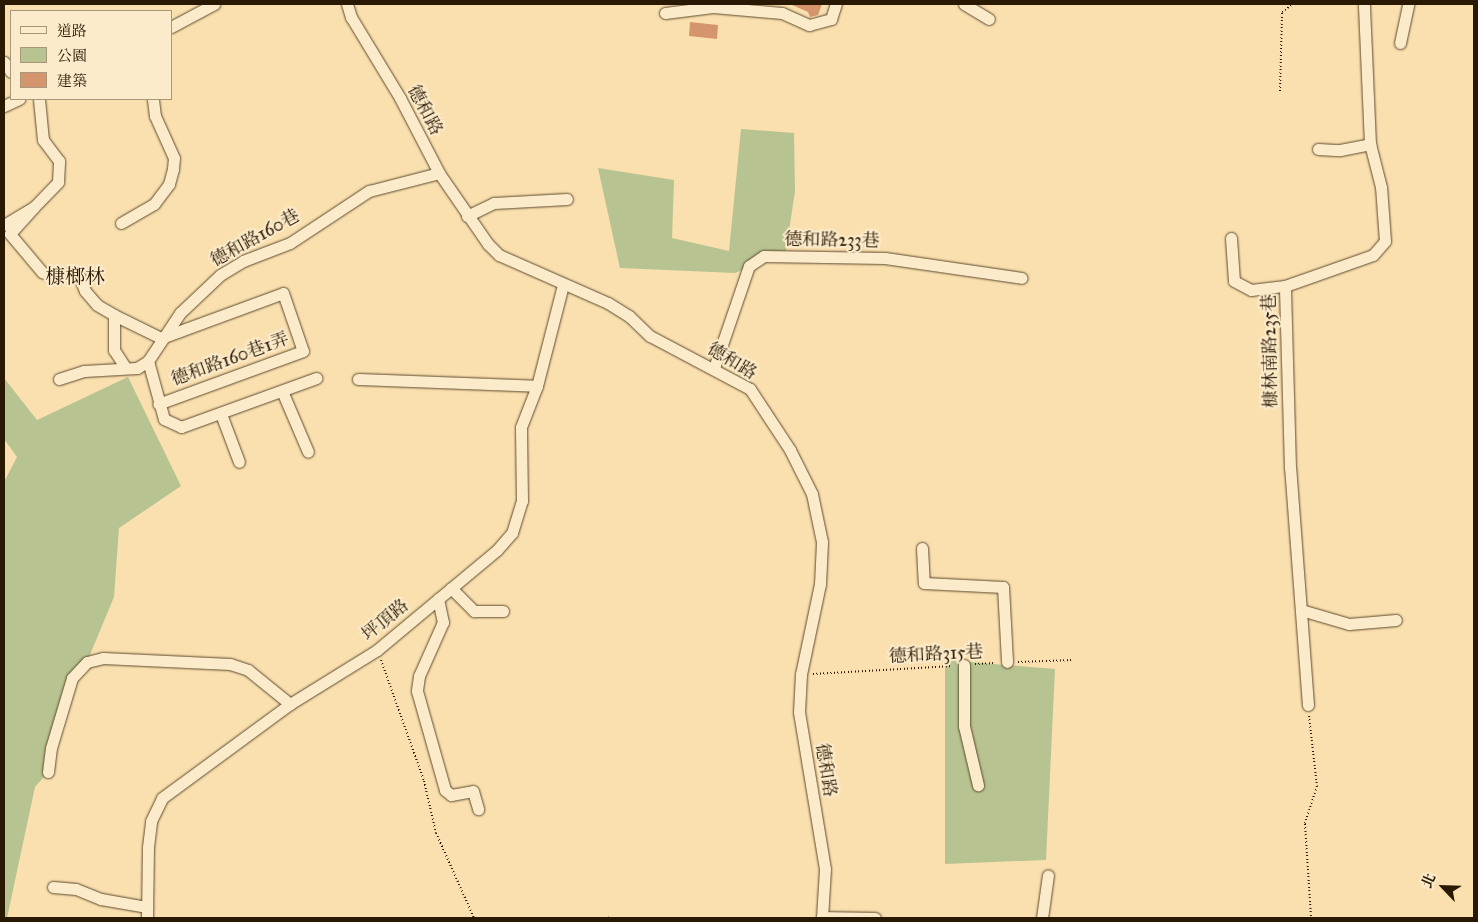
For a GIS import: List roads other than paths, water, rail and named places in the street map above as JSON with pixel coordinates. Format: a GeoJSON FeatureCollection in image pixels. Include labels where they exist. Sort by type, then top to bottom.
{"type":"FeatureCollection","features":[{"type":"Feature","properties":{"kind":"street"},"geometry":{"type":"LineString","coordinates":[[172,26],[214,4]]}},
{"type":"Feature","properties":{"kind":"street","name":"德和路"},"geometry":{"type":"LineString","coordinates":[[347,4],[351,17],[400,98],[439,173],[467,216],[499,255],[608,304],[629,316],[650,336],[714,368],[750,389],[790,450],[812,494],[822,542],[820,584],[801,674],[799,712],[825,869],[822,918]]}},
{"type":"Feature","properties":{"kind":"street"},"geometry":{"type":"LineString","coordinates":[[665,14],[713,7],[782,13],[809,25],[830,19],[836,4]]}},
{"type":"Feature","properties":{"kind":"street"},"geometry":{"type":"LineString","coordinates":[[964,4],[989,19]]}},
{"type":"Feature","properties":{"kind":"street","name":"槺林南路235巷"},"geometry":{"type":"LineString","coordinates":[[1308,705],[1290,468],[1285,286],[1373,255],[1385,241],[1382,187],[1370,144],[1364,4]]}},
{"type":"Feature","properties":{"kind":"street"},"geometry":{"type":"LineString","coordinates":[[1400,43],[1408,4]]}},
{"type":"Feature","properties":{"kind":"street"},"geometry":{"type":"LineString","coordinates":[[4,106],[17,100]]}},
{"type":"Feature","properties":{"kind":"street"},"geometry":{"type":"LineString","coordinates":[[39,100],[43,140],[59,160],[58,182],[10,234],[27,257],[42,272],[56,278],[72,273],[79,276],[85,292],[97,305],[161,338]]}},
{"type":"Feature","properties":{"kind":"street"},"geometry":{"type":"LineString","coordinates":[[121,223],[154,204],[168,184],[173,169],[174,158],[155,116],[153,100]]}},
{"type":"Feature","properties":{"kind":"street"},"geometry":{"type":"LineString","coordinates":[[1318,149],[1340,150],[1370,144]]}},
{"type":"Feature","properties":{"kind":"street","name":"德和路160巷"},"geometry":{"type":"LineString","coordinates":[[148,361],[161,338],[180,313],[220,275],[290,242],[369,192],[439,173]]}},
{"type":"Feature","properties":{"kind":"street"},"geometry":{"type":"LineString","coordinates":[[467,216],[494,203],[567,199]]}},
{"type":"Feature","properties":{"kind":"street"},"geometry":{"type":"LineString","coordinates":[[4,225],[34,207]]}},
{"type":"Feature","properties":{"kind":"street"},"geometry":{"type":"LineString","coordinates":[[1231,238],[1234,281],[1251,290],[1285,286]]}},
{"type":"Feature","properties":{"kind":"street","name":"德和路233巷"},"geometry":{"type":"LineString","coordinates":[[714,368],[749,266],[764,256],[884,258],[1022,278]]}},
{"type":"Feature","properties":{"kind":"street","name":"坪頂路"},"geometry":{"type":"LineString","coordinates":[[147,912],[152,821],[162,798],[290,704],[378,650],[497,550],[517,523],[522,501],[521,427],[537,386],[563,285]]}},
{"type":"Feature","properties":{"kind":"street","name":"德和路160巷1弄"},"geometry":{"type":"LineString","coordinates":[[158,404],[303,351],[283,293],[161,338]]}},
{"type":"Feature","properties":{"kind":"street"},"geometry":{"type":"LineString","coordinates":[[114,315],[114,350],[125,367]]}},
{"type":"Feature","properties":{"kind":"street"},"geometry":{"type":"LineString","coordinates":[[59,378],[84,370],[137,368],[148,361],[158,404],[164,419],[181,427],[316,378]]}},
{"type":"Feature","properties":{"kind":"street"},"geometry":{"type":"LineString","coordinates":[[358,379],[537,386]]}},
{"type":"Feature","properties":{"kind":"street"},"geometry":{"type":"LineString","coordinates":[[282,391],[308,452]]}},
{"type":"Feature","properties":{"kind":"street"},"geometry":{"type":"LineString","coordinates":[[221,414],[239,462]]}},
{"type":"Feature","properties":{"kind":"street"},"geometry":{"type":"LineString","coordinates":[[922,548],[924,584],[1003,587],[1007,662]]}},
{"type":"Feature","properties":{"kind":"street"},"geometry":{"type":"LineString","coordinates":[[451,588],[474,610],[502,611]]}},
{"type":"Feature","properties":{"kind":"street"},"geometry":{"type":"LineString","coordinates":[[438,599],[443,622],[419,676],[418,691],[445,790],[451,796],[473,791],[478,809]]}},
{"type":"Feature","properties":{"kind":"street"},"geometry":{"type":"LineString","coordinates":[[1301,610],[1348,624],[1396,620]]}},
{"type":"Feature","properties":{"kind":"street"},"geometry":{"type":"LineString","coordinates":[[48,772],[51,748],[72,678],[87,662],[104,658],[230,664],[248,670],[290,704]]}},
{"type":"Feature","properties":{"kind":"street"},"geometry":{"type":"LineString","coordinates":[[964,665],[964,726],[978,785]]}},
{"type":"Feature","properties":{"kind":"street"},"geometry":{"type":"LineString","coordinates":[[1042,918],[1048,875]]}},
{"type":"Feature","properties":{"kind":"street"},"geometry":{"type":"LineString","coordinates":[[53,887],[76,889],[101,899],[147,912]]}},
{"type":"Feature","properties":{"kind":"street"},"geometry":{"type":"LineString","coordinates":[[822,918],[875,918]]}},
{"type":"Feature","properties":{"kind":"district","name":"槺榔林"},"geometry":{"type":"Point","coordinates":[75,276]}}]}
